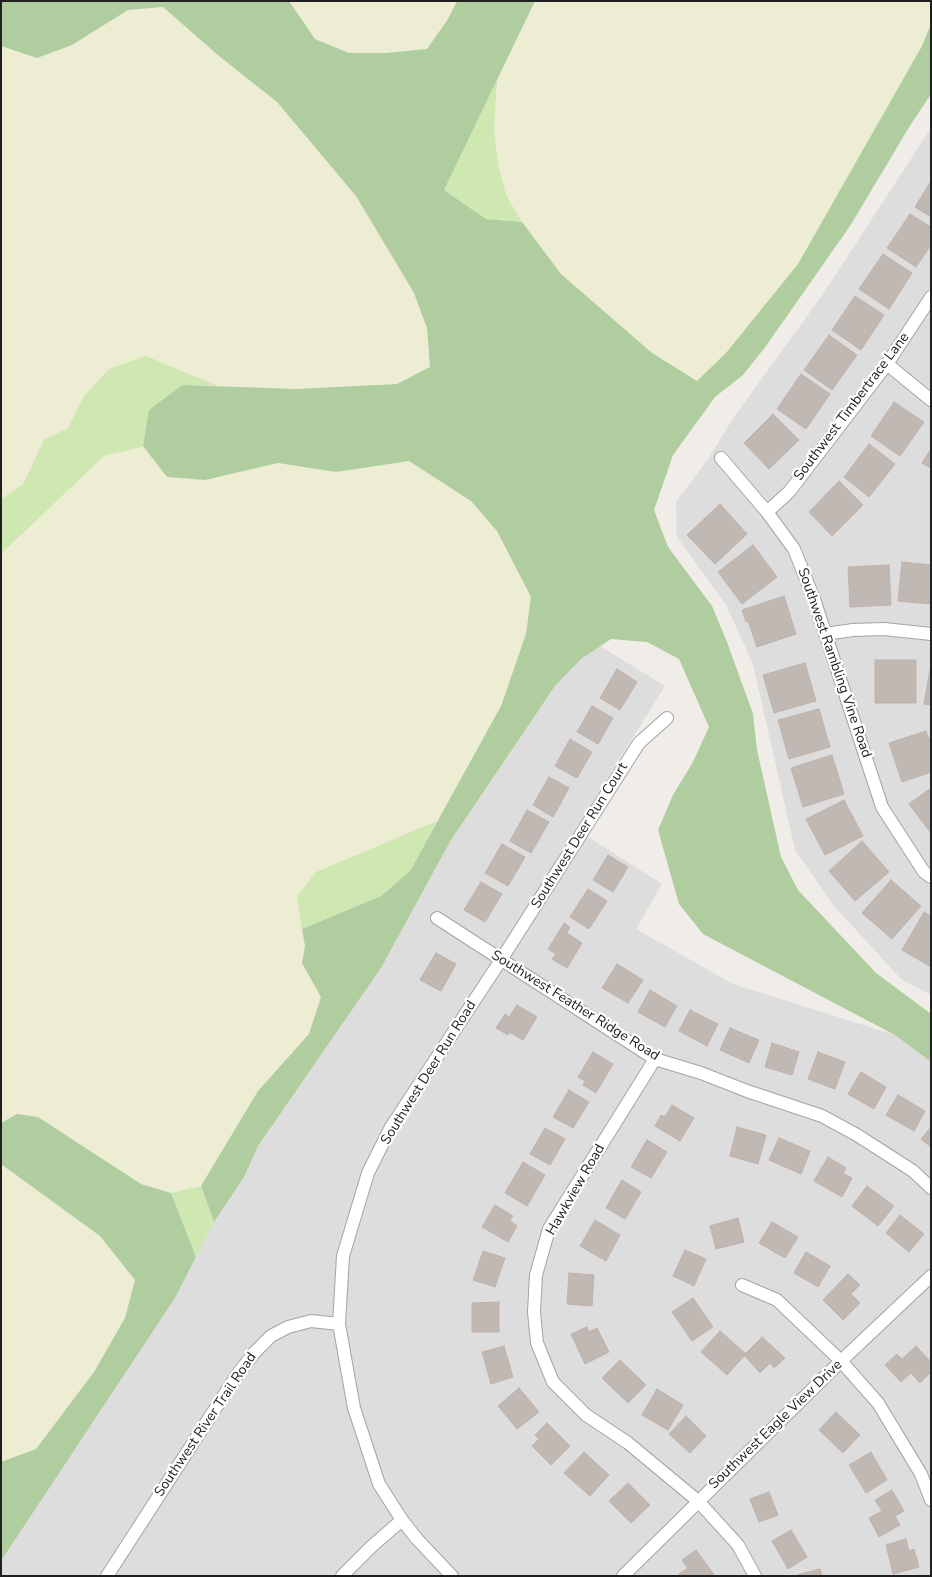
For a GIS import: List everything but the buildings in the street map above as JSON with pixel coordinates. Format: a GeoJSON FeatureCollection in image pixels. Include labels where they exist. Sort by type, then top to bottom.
{"type":"FeatureCollection","features":[{"type":"Feature","properties":{"kind":"street","name":"Southwest Timbertrace Lane"},"geometry":{"type":"LineString","coordinates":[[767,512],[789,492],[887,364],[931,296]]}},
{"type":"Feature","properties":{"kind":"street"},"geometry":{"type":"LineString","coordinates":[[887,364],[931,400]]}},
{"type":"Feature","properties":{"kind":"street","name":"Southwest Rambling Vine Road"},"geometry":{"type":"LineString","coordinates":[[721,458],[767,512],[794,549],[814,599],[882,807],[924,872],[931,877]]}},
{"type":"Feature","properties":{"kind":"street"},"geometry":{"type":"LineString","coordinates":[[825,634],[884,628],[931,634]]}},
{"type":"Feature","properties":{"kind":"street","name":"Southwest Deer Run Court"},"geometry":{"type":"LineString","coordinates":[[502,960],[639,743],[667,718]]}},
{"type":"Feature","properties":{"kind":"street","name":"Southwest Feather Ridge Road"},"geometry":{"type":"LineString","coordinates":[[437,918],[655,1059],[701,1073],[747,1091],[822,1116],[857,1135],[913,1171],[931,1188]]}},
{"type":"Feature","properties":{"kind":"street","name":"Southwest Deer Run Road"},"geometry":{"type":"LineString","coordinates":[[452,1576],[417,1539],[402,1520],[379,1484],[354,1408],[339,1324],[343,1256],[368,1173],[391,1127],[502,960]]}},
{"type":"Feature","properties":{"kind":"street","name":"Hawkview Road"},"geometry":{"type":"LineString","coordinates":[[655,1059],[549,1229],[536,1275],[534,1312],[537,1343],[554,1382],[586,1415],[628,1443],[698,1501],[738,1545],[755,1576]]}},
{"type":"Feature","properties":{"kind":"street","name":"Southwest Eagle View Drive"},"geometry":{"type":"LineString","coordinates":[[623,1576],[818,1386],[841,1361],[931,1276]]}},
{"type":"Feature","properties":{"kind":"street"},"geometry":{"type":"LineString","coordinates":[[742,1285],[777,1300],[841,1361],[878,1403],[921,1474],[931,1500]]}},
{"type":"Feature","properties":{"kind":"street","name":"Southwest River Trail Road"},"geometry":{"type":"LineString","coordinates":[[107,1576],[237,1375],[254,1353],[271,1336],[288,1327],[311,1321],[339,1324]]}},
{"type":"Feature","properties":{"kind":"street"},"geometry":{"type":"LineString","coordinates":[[342,1576],[402,1520]]}},
{"type":"Feature","properties":{"kind":"shaded area"},"geometry":{"type":"Polygon","coordinates":[[[931,128],[931,995],[901,979],[834,906],[795,850],[753,664],[726,605],[677,537],[676,502],[708,459],[734,417],[823,294],[931,128]]]}},
{"type":"Feature","properties":{"kind":"shaded area"},"geometry":{"type":"Polygon","coordinates":[[[600,646],[665,686],[576,829],[662,884],[636,929],[733,984],[895,1035],[931,1062],[931,1576],[1,1576],[1,1561],[175,1298],[214,1222],[244,1177],[258,1146],[381,968],[451,840],[555,686],[581,659],[600,646]]]}},
{"type":"Feature","properties":{"kind":"green space"},"geometry":{"type":"Polygon","coordinates":[[[1,1],[289,1],[315,39],[349,53],[386,53],[427,49],[448,19],[457,1],[535,1],[444,190],[486,219],[522,222],[561,274],[652,353],[697,381],[726,353],[798,264],[922,46],[931,24],[931,94],[850,226],[766,346],[743,375],[715,397],[673,455],[654,510],[668,547],[712,606],[727,642],[753,714],[757,750],[781,857],[798,890],[876,973],[931,1014],[931,1062],[895,1035],[703,934],[679,904],[658,830],[673,795],[693,762],[709,727],[679,659],[647,642],[611,639],[581,659],[555,686],[451,840],[381,968],[258,1146],[244,1177],[214,1222],[201,1186],[258,1091],[309,1034],[321,997],[302,963],[305,946],[302,929],[381,896],[410,871],[501,706],[526,634],[531,597],[497,531],[471,501],[409,461],[336,472],[278,463],[205,480],[167,477],[143,446],[149,410],[182,385],[296,389],[397,384],[430,367],[427,328],[414,293],[356,196],[277,102],[219,56],[163,7],[128,10],[72,45],[37,58],[1,46],[1,1]]]}},
{"type":"Feature","properties":{"kind":"green space"},"geometry":{"type":"Polygon","coordinates":[[[289,1],[457,1],[448,19],[427,49],[386,53],[349,53],[315,39],[289,1]]]}},
{"type":"Feature","properties":{"kind":"green space"},"geometry":{"type":"Polygon","coordinates":[[[535,1],[931,1],[931,24],[922,46],[798,264],[726,353],[697,381],[652,353],[561,274],[522,222],[506,195],[498,164],[494,129],[497,80],[535,1]]]}},
{"type":"Feature","properties":{"kind":"green space"},"geometry":{"type":"Polygon","coordinates":[[[163,7],[219,56],[277,102],[356,196],[414,293],[427,328],[430,367],[397,384],[296,389],[218,386],[146,356],[84,396],[68,428],[44,440],[23,484],[1,499],[1,46],[37,58],[72,45],[128,10],[163,7]]]}},
{"type":"Feature","properties":{"kind":"green space"},"geometry":{"type":"Polygon","coordinates":[[[497,80],[494,129],[498,164],[506,195],[522,222],[486,219],[444,190],[497,80]]]}},
{"type":"Feature","properties":{"kind":"green space"},"geometry":{"type":"Polygon","coordinates":[[[146,356],[218,386],[182,385],[149,410],[143,446],[105,455],[1,554],[1,499],[23,484],[44,440],[68,428],[84,396],[109,369],[146,356]]]}},
{"type":"Feature","properties":{"kind":"green space"},"geometry":{"type":"Polygon","coordinates":[[[143,446],[167,477],[205,480],[278,463],[336,472],[409,461],[471,501],[497,531],[531,597],[526,634],[501,706],[437,821],[316,872],[297,896],[305,946],[303,963],[321,996],[310,1034],[258,1091],[201,1186],[171,1193],[141,1184],[38,1117],[17,1114],[1,1123],[1,554],[105,455],[143,446]]]}},
{"type":"Feature","properties":{"kind":"green space"},"geometry":{"type":"Polygon","coordinates":[[[437,821],[410,871],[381,896],[302,929],[297,896],[316,872],[437,821]]]}},
{"type":"Feature","properties":{"kind":"green space"},"geometry":{"type":"Polygon","coordinates":[[[17,1114],[38,1117],[141,1184],[171,1193],[196,1257],[175,1298],[1,1561],[1,1462],[36,1449],[94,1372],[125,1318],[135,1280],[100,1236],[1,1164],[1,1123],[17,1114]]]}},
{"type":"Feature","properties":{"kind":"green space"},"geometry":{"type":"Polygon","coordinates":[[[1,1164],[100,1236],[135,1280],[125,1318],[94,1372],[36,1449],[1,1462],[1,1164]]]}},
{"type":"Feature","properties":{"kind":"green space"},"geometry":{"type":"Polygon","coordinates":[[[201,1186],[214,1222],[196,1257],[171,1193],[201,1186]]]}}]}
